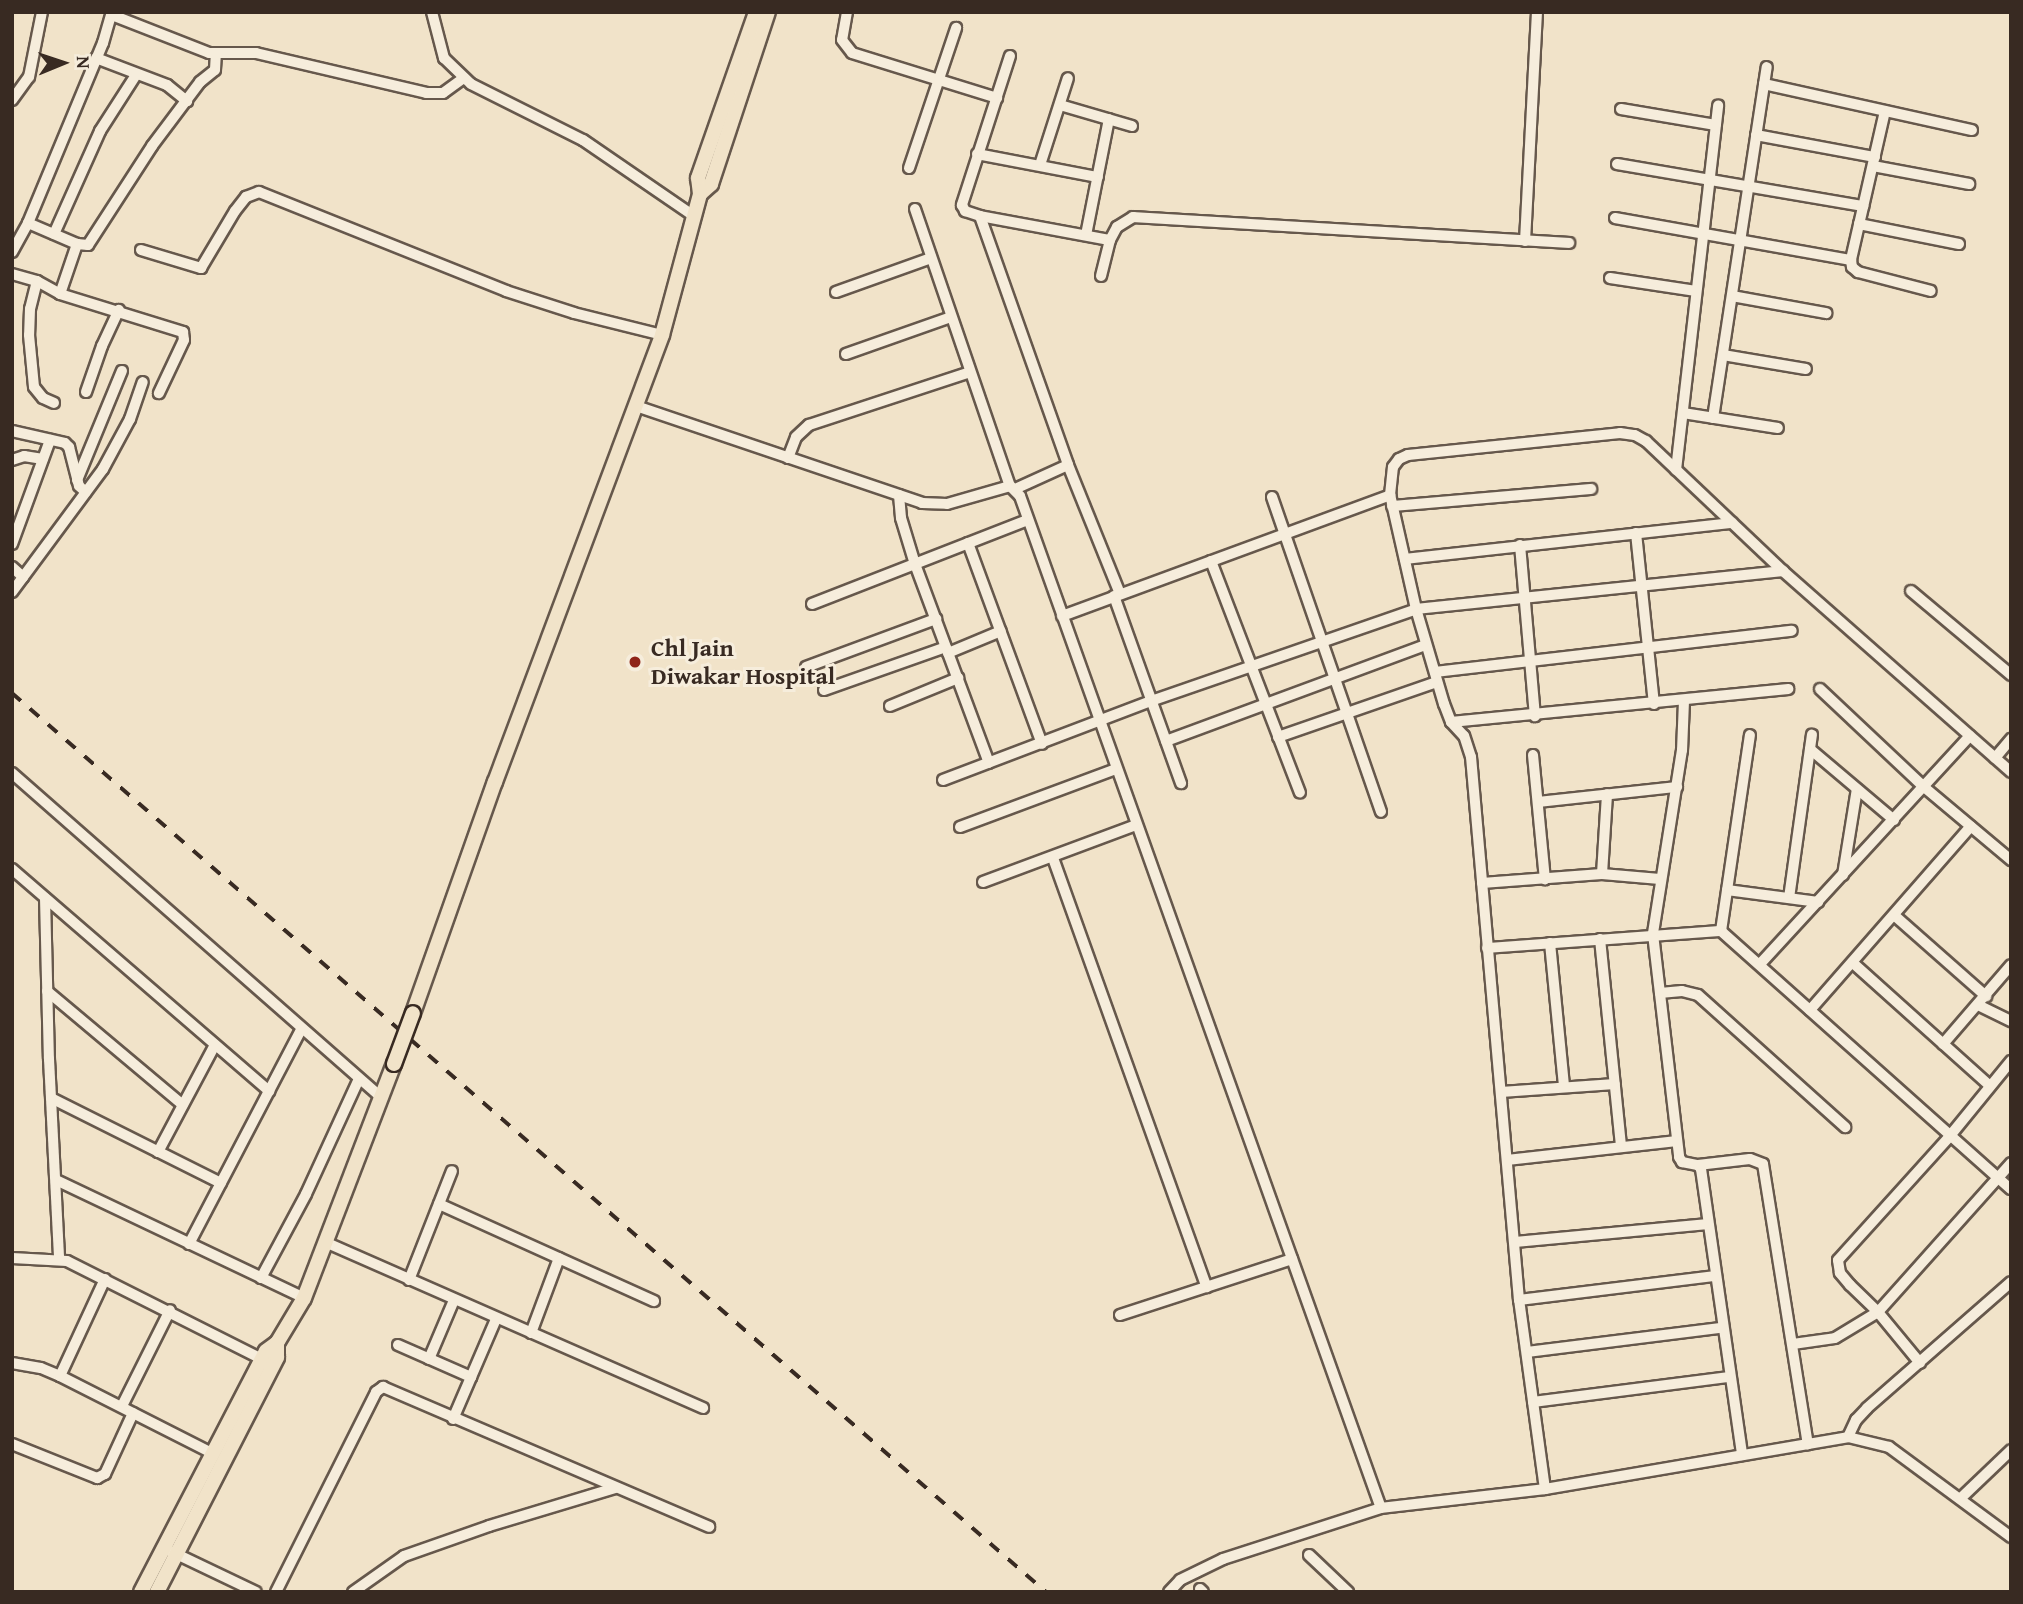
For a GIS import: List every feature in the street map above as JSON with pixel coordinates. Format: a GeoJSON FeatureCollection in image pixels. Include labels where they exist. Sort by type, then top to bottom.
{"type":"FeatureCollection","features":[{"type":"Feature","properties":{"kind":"main road"},"geometry":{"type":"LineString","coordinates":[[701,194],[698,178],[756,12]]}},
{"type":"Feature","properties":{"kind":"main road"},"geometry":{"type":"LineString","coordinates":[[157,1592],[169,1551],[212,1453],[267,1350],[277,1343],[304,1298],[413,1013],[495,782],[662,335],[701,194],[711,184],[768,12]]}},
{"type":"Feature","properties":{"kind":"main road"},"geometry":{"type":"LineString","coordinates":[[141,1592],[169,1551],[277,1357],[277,1343]]}},
{"type":"Feature","properties":{"kind":"street"},"geometry":{"type":"LineString","coordinates":[[12,100],[23,89],[34,62],[42,12]]}},
{"type":"Feature","properties":{"kind":"street"},"geometry":{"type":"LineString","coordinates":[[432,12],[444,58],[464,78],[495,98],[583,140],[694,216]]}},
{"type":"Feature","properties":{"kind":"street"},"geometry":{"type":"LineString","coordinates":[[847,12],[842,40],[852,52],[997,98]]}},
{"type":"Feature","properties":{"kind":"street"},"geometry":{"type":"LineString","coordinates":[[1525,241],[1537,12]]}},
{"type":"Feature","properties":{"kind":"street"},"geometry":{"type":"LineString","coordinates":[[12,252],[27,223],[112,14],[200,50],[216,60]]}},
{"type":"Feature","properties":{"kind":"street"},"geometry":{"type":"LineString","coordinates":[[909,168],[956,28]]}},
{"type":"Feature","properties":{"kind":"street"},"geometry":{"type":"LineString","coordinates":[[60,294],[80,245],[91,240],[152,146],[216,60],[246,52],[267,55],[436,95],[464,78]]}},
{"type":"Feature","properties":{"kind":"street"},"geometry":{"type":"LineString","coordinates":[[1010,56],[962,205],[965,211],[1110,240]]}},
{"type":"Feature","properties":{"kind":"street"},"geometry":{"type":"LineString","coordinates":[[96,58],[167,85],[187,101]]}},
{"type":"Feature","properties":{"kind":"street"},"geometry":{"type":"LineString","coordinates":[[1713,418],[1767,67]]}},
{"type":"Feature","properties":{"kind":"street"},"geometry":{"type":"LineString","coordinates":[[54,233],[77,188],[100,131],[136,75]]}},
{"type":"Feature","properties":{"kind":"street"},"geometry":{"type":"LineString","coordinates":[[1040,165],[1068,78]]}},
{"type":"Feature","properties":{"kind":"street"},"geometry":{"type":"LineString","coordinates":[[1764,84],[1972,130]]}},
{"type":"Feature","properties":{"kind":"street"},"geometry":{"type":"LineString","coordinates":[[1060,105],[1132,126]]}},
{"type":"Feature","properties":{"kind":"street"},"geometry":{"type":"LineString","coordinates":[[1676,470],[1718,105]]}},
{"type":"Feature","properties":{"kind":"street"},"geometry":{"type":"LineString","coordinates":[[1620,109],[1716,125]]}},
{"type":"Feature","properties":{"kind":"street"},"geometry":{"type":"LineString","coordinates":[[1885,111],[1851,260],[1858,272],[1931,290]]}},
{"type":"Feature","properties":{"kind":"street"},"geometry":{"type":"LineString","coordinates":[[1086,235],[1109,119]]}},
{"type":"Feature","properties":{"kind":"street"},"geometry":{"type":"LineString","coordinates":[[1756,135],[1969,184]]}},
{"type":"Feature","properties":{"kind":"street"},"geometry":{"type":"LineString","coordinates":[[977,154],[1098,177]]}},
{"type":"Feature","properties":{"kind":"street"},"geometry":{"type":"LineString","coordinates":[[1617,164],[1749,184],[1863,206]]}},
{"type":"Feature","properties":{"kind":"street"},"geometry":{"type":"LineString","coordinates":[[141,250],[201,268],[234,211],[246,197],[259,192],[506,291],[574,313],[662,335]]}},
{"type":"Feature","properties":{"kind":"street"},"geometry":{"type":"LineString","coordinates":[[915,209],[970,372],[1012,487],[1028,520],[1381,1508]]}},
{"type":"Feature","properties":{"kind":"street"},"geometry":{"type":"LineString","coordinates":[[980,216],[1117,595],[1181,783]]}},
{"type":"Feature","properties":{"kind":"street"},"geometry":{"type":"LineString","coordinates":[[1101,276],[1110,240],[1123,221],[1144,218],[1569,243]]}},
{"type":"Feature","properties":{"kind":"street"},"geometry":{"type":"LineString","coordinates":[[1615,218],[1851,260]]}},
{"type":"Feature","properties":{"kind":"street"},"geometry":{"type":"LineString","coordinates":[[27,223],[80,245]]}},
{"type":"Feature","properties":{"kind":"street"},"geometry":{"type":"LineString","coordinates":[[1859,224],[1959,244]]}},
{"type":"Feature","properties":{"kind":"street"},"geometry":{"type":"LineString","coordinates":[[836,292],[931,258]]}},
{"type":"Feature","properties":{"kind":"street"},"geometry":{"type":"LineString","coordinates":[[12,274],[37,281],[60,294],[119,310],[184,335],[159,393]]}},
{"type":"Feature","properties":{"kind":"street"},"geometry":{"type":"LineString","coordinates":[[1610,278],[1696,291]]}},
{"type":"Feature","properties":{"kind":"street"},"geometry":{"type":"LineString","coordinates":[[37,281],[30,309],[29,335],[34,387],[43,398],[54,403]]}},
{"type":"Feature","properties":{"kind":"street"},"geometry":{"type":"LineString","coordinates":[[1732,296],[1826,313]]}},
{"type":"Feature","properties":{"kind":"street"},"geometry":{"type":"LineString","coordinates":[[86,392],[102,346],[119,310]]}},
{"type":"Feature","properties":{"kind":"street"},"geometry":{"type":"LineString","coordinates":[[846,354],[951,317]]}},
{"type":"Feature","properties":{"kind":"street"},"geometry":{"type":"LineString","coordinates":[[1723,355],[1806,369]]}},
{"type":"Feature","properties":{"kind":"street"},"geometry":{"type":"LineString","coordinates":[[76,480],[122,371]]}},
{"type":"Feature","properties":{"kind":"street"},"geometry":{"type":"LineString","coordinates":[[788,458],[796,438],[809,425],[970,372]]}},
{"type":"Feature","properties":{"kind":"street"},"geometry":{"type":"LineString","coordinates":[[12,592],[86,492],[119,442],[143,382]]}},
{"type":"Feature","properties":{"kind":"street"},"geometry":{"type":"LineString","coordinates":[[636,406],[922,503],[947,504],[1012,487],[1068,465]]}},
{"type":"Feature","properties":{"kind":"street"},"geometry":{"type":"LineString","coordinates":[[1683,412],[1778,428]]}},
{"type":"Feature","properties":{"kind":"street"},"geometry":{"type":"LineString","coordinates":[[12,431],[65,443],[69,447],[76,480],[86,492]]}},
{"type":"Feature","properties":{"kind":"street"},"geometry":{"type":"LineString","coordinates":[[1545,1489],[1519,1300],[1471,757],[1464,736],[1451,722],[1416,609],[1391,500],[1393,467],[1399,459],[1408,455],[1620,433],[1635,435],[1646,441],[1783,571],[2011,772]]}},
{"type":"Feature","properties":{"kind":"street"},"geometry":{"type":"LineString","coordinates":[[12,544],[50,440]]}},
{"type":"Feature","properties":{"kind":"street"},"geometry":{"type":"LineString","coordinates":[[12,460],[24,456],[43,459]]}},
{"type":"Feature","properties":{"kind":"street"},"geometry":{"type":"LineString","coordinates":[[1062,616],[1284,534],[1391,500],[1591,489]]}},
{"type":"Feature","properties":{"kind":"street"},"geometry":{"type":"LineString","coordinates":[[899,495],[901,517],[915,564],[989,763]]}},
{"type":"Feature","properties":{"kind":"street"},"geometry":{"type":"LineString","coordinates":[[1272,497],[1381,812]]}},
{"type":"Feature","properties":{"kind":"street"},"geometry":{"type":"LineString","coordinates":[[812,604],[1028,520]]}},
{"type":"Feature","properties":{"kind":"street"},"geometry":{"type":"LineString","coordinates":[[1405,559],[1732,523]]}},
{"type":"Feature","properties":{"kind":"street"},"geometry":{"type":"LineString","coordinates":[[1636,533],[1654,704]]}},
{"type":"Feature","properties":{"kind":"street"},"geometry":{"type":"LineString","coordinates":[[968,543],[1042,744]]}},
{"type":"Feature","properties":{"kind":"street"},"geometry":{"type":"LineString","coordinates":[[1520,545],[1535,716]]}},
{"type":"Feature","properties":{"kind":"street"},"geometry":{"type":"LineString","coordinates":[[1211,561],[1300,793]]}},
{"type":"Feature","properties":{"kind":"street"},"geometry":{"type":"LineString","coordinates":[[12,567],[23,578]]}},
{"type":"Feature","properties":{"kind":"street"},"geometry":{"type":"LineString","coordinates":[[943,780],[1152,701],[1416,609],[1525,595],[1783,571]]}},
{"type":"Feature","properties":{"kind":"street"},"geometry":{"type":"LineString","coordinates":[[1911,590],[2011,675]]}},
{"type":"Feature","properties":{"kind":"street"},"geometry":{"type":"LineString","coordinates":[[806,667],[936,619]]}},
{"type":"Feature","properties":{"kind":"street"},"geometry":{"type":"LineString","coordinates":[[824,690],[1001,631]]}},
{"type":"Feature","properties":{"kind":"street"},"geometry":{"type":"LineString","coordinates":[[1278,737],[1436,677],[1531,660],[1792,631]]}},
{"type":"Feature","properties":{"kind":"street"},"geometry":{"type":"LineString","coordinates":[[1166,741],[1426,645]]}},
{"type":"Feature","properties":{"kind":"street"},"geometry":{"type":"LineString","coordinates":[[890,706],[958,678]]}},
{"type":"Feature","properties":{"kind":"street"},"geometry":{"type":"LineString","coordinates":[[1451,722],[1535,716],[1788,689]]}},
{"type":"Feature","properties":{"kind":"street"},"geometry":{"type":"LineString","coordinates":[[1820,689],[1924,787],[2011,860]]}},
{"type":"Feature","properties":{"kind":"street"},"geometry":{"type":"LineString","coordinates":[[1684,701],[1682,750],[1653,934],[1677,1141],[1682,1162],[1698,1165],[1750,1158],[1763,1164],[1808,1444]]}},
{"type":"Feature","properties":{"kind":"street"},"geometry":{"type":"LineString","coordinates":[[1721,931],[1750,735]]}},
{"type":"Feature","properties":{"kind":"street"},"geometry":{"type":"LineString","coordinates":[[1788,898],[1812,736]]}},
{"type":"Feature","properties":{"kind":"street"},"geometry":{"type":"LineString","coordinates":[[1760,964],[1970,736]]}},
{"type":"Feature","properties":{"kind":"street"},"geometry":{"type":"LineString","coordinates":[[1995,758],[2011,739]]}},
{"type":"Feature","properties":{"kind":"street"},"geometry":{"type":"LineString","coordinates":[[1810,749],[1894,820]]}},
{"type":"Feature","properties":{"kind":"street"},"geometry":{"type":"LineString","coordinates":[[1533,755],[1545,879]]}},
{"type":"Feature","properties":{"kind":"street"},"geometry":{"type":"LineString","coordinates":[[960,827],[1116,769]]}},
{"type":"Feature","properties":{"kind":"street"},"geometry":{"type":"LineString","coordinates":[[12,773],[301,1030],[381,1097]]}},
{"type":"Feature","properties":{"kind":"street"},"geometry":{"type":"LineString","coordinates":[[1538,802],[1677,786]]}},
{"type":"Feature","properties":{"kind":"street"},"geometry":{"type":"LineString","coordinates":[[1843,875],[1857,789]]}},
{"type":"Feature","properties":{"kind":"street"},"geometry":{"type":"LineString","coordinates":[[1602,874],[1607,794]]}},
{"type":"Feature","properties":{"kind":"street"},"geometry":{"type":"LineString","coordinates":[[983,882],[1136,825]]}},
{"type":"Feature","properties":{"kind":"street"},"geometry":{"type":"LineString","coordinates":[[1810,1010],[1971,827]]}},
{"type":"Feature","properties":{"kind":"street"},"geometry":{"type":"LineString","coordinates":[[1053,858],[1207,1287]]}},
{"type":"Feature","properties":{"kind":"street"},"geometry":{"type":"LineString","coordinates":[[12,869],[269,1091]]}},
{"type":"Feature","properties":{"kind":"street"},"geometry":{"type":"LineString","coordinates":[[1482,883],[1602,874],[1660,878]]}},
{"type":"Feature","properties":{"kind":"street"},"geometry":{"type":"LineString","coordinates":[[1727,890],[1818,902]]}},
{"type":"Feature","properties":{"kind":"street"},"geometry":{"type":"LineString","coordinates":[[45,898],[59,1258]]}},
{"type":"Feature","properties":{"kind":"street"},"geometry":{"type":"LineString","coordinates":[[1894,915],[1982,1000],[2011,1021]]}},
{"type":"Feature","properties":{"kind":"street"},"geometry":{"type":"LineString","coordinates":[[1487,948],[1721,931],[2011,1189]]}},
{"type":"Feature","properties":{"kind":"street"},"geometry":{"type":"LineString","coordinates":[[1600,939],[1621,1146]]}},
{"type":"Feature","properties":{"kind":"street"},"geometry":{"type":"LineString","coordinates":[[1550,943],[1564,1086]]}},
{"type":"Feature","properties":{"kind":"street"},"geometry":{"type":"LineString","coordinates":[[1853,962],[1990,1086]]}},
{"type":"Feature","properties":{"kind":"street"},"geometry":{"type":"LineString","coordinates":[[1943,1044],[2011,965]]}},
{"type":"Feature","properties":{"kind":"street"},"geometry":{"type":"LineString","coordinates":[[47,991],[183,1105]]}},
{"type":"Feature","properties":{"kind":"street"},"geometry":{"type":"LineString","coordinates":[[1660,993],[1682,991],[1698,995],[1845,1127]]}},
{"type":"Feature","properties":{"kind":"street"},"geometry":{"type":"LineString","coordinates":[[190,1244],[301,1030]]}},
{"type":"Feature","properties":{"kind":"street"},"geometry":{"type":"LineString","coordinates":[[158,1152],[215,1045]]}},
{"type":"Feature","properties":{"kind":"street"},"geometry":{"type":"LineString","coordinates":[[1920,1363],[1878,1312],[1840,1273],[1838,1260],[1949,1136],[2011,1061]]}},
{"type":"Feature","properties":{"kind":"street"},"geometry":{"type":"LineString","coordinates":[[261,1278],[306,1194],[359,1079]]}},
{"type":"Feature","properties":{"kind":"street"},"geometry":{"type":"LineString","coordinates":[[1501,1091],[1615,1084]]}},
{"type":"Feature","properties":{"kind":"street"},"geometry":{"type":"LineString","coordinates":[[51,1098],[221,1183]]}},
{"type":"Feature","properties":{"kind":"street"},"geometry":{"type":"LineString","coordinates":[[1507,1160],[1677,1141]]}},
{"type":"Feature","properties":{"kind":"street"},"geometry":{"type":"LineString","coordinates":[[1793,1344],[1835,1338],[1878,1312],[2011,1163]]}},
{"type":"Feature","properties":{"kind":"street"},"geometry":{"type":"LineString","coordinates":[[1698,1165],[1742,1455]]}},
{"type":"Feature","properties":{"kind":"street"},"geometry":{"type":"LineString","coordinates":[[409,1280],[452,1171]]}},
{"type":"Feature","properties":{"kind":"street"},"geometry":{"type":"LineString","coordinates":[[56,1180],[304,1298]]}},
{"type":"Feature","properties":{"kind":"street"},"geometry":{"type":"LineString","coordinates":[[439,1204],[654,1301]]}},
{"type":"Feature","properties":{"kind":"street"},"geometry":{"type":"LineString","coordinates":[[1515,1242],[1708,1224]]}},
{"type":"Feature","properties":{"kind":"street"},"geometry":{"type":"LineString","coordinates":[[325,1242],[496,1320],[703,1408]]}},
{"type":"Feature","properties":{"kind":"street"},"geometry":{"type":"LineString","coordinates":[[12,1258],[59,1258],[170,1310],[262,1359]]}},
{"type":"Feature","properties":{"kind":"street"},"geometry":{"type":"LineString","coordinates":[[531,1333],[559,1258]]}},
{"type":"Feature","properties":{"kind":"street"},"geometry":{"type":"LineString","coordinates":[[1120,1315],[1292,1259]]}},
{"type":"Feature","properties":{"kind":"street"},"geometry":{"type":"LineString","coordinates":[[1519,1300],[1714,1276]]}},
{"type":"Feature","properties":{"kind":"street"},"geometry":{"type":"LineString","coordinates":[[60,1376],[105,1279]]}},
{"type":"Feature","properties":{"kind":"street"},"geometry":{"type":"LineString","coordinates":[[1848,1437],[1856,1420],[1867,1408],[2011,1282]]}},
{"type":"Feature","properties":{"kind":"street"},"geometry":{"type":"LineString","coordinates":[[429,1359],[454,1300]]}},
{"type":"Feature","properties":{"kind":"street"},"geometry":{"type":"LineString","coordinates":[[122,1406],[170,1310]]}},
{"type":"Feature","properties":{"kind":"street"},"geometry":{"type":"LineString","coordinates":[[453,1419],[496,1320]]}},
{"type":"Feature","properties":{"kind":"street"},"geometry":{"type":"LineString","coordinates":[[1527,1352],[1721,1328]]}},
{"type":"Feature","properties":{"kind":"street"},"geometry":{"type":"LineString","coordinates":[[398,1345],[471,1377]]}},
{"type":"Feature","properties":{"kind":"street"},"geometry":{"type":"LineString","coordinates":[[12,1363],[41,1368],[60,1376],[212,1453]]}},
{"type":"Feature","properties":{"kind":"street"},"geometry":{"type":"LineString","coordinates":[[1533,1402],[1729,1377]]}},
{"type":"Feature","properties":{"kind":"street"},"geometry":{"type":"LineString","coordinates":[[276,1592],[379,1389],[387,1388],[453,1419],[709,1527]]}},
{"type":"Feature","properties":{"kind":"street"},"geometry":{"type":"LineString","coordinates":[[12,1444],[97,1478],[105,1474],[133,1413]]}},
{"type":"Feature","properties":{"kind":"street"},"geometry":{"type":"LineString","coordinates":[[1169,1592],[1180,1580],[1223,1559],[1381,1508],[1545,1489],[1848,1437],[1888,1447],[2011,1537]]}},
{"type":"Feature","properties":{"kind":"street"},"geometry":{"type":"LineString","coordinates":[[1961,1498],[2011,1450]]}},
{"type":"Feature","properties":{"kind":"street"},"geometry":{"type":"LineString","coordinates":[[353,1592],[373,1575],[404,1556],[500,1522],[615,1488]]}},
{"type":"Feature","properties":{"kind":"street"},"geometry":{"type":"LineString","coordinates":[[169,1551],[256,1592]]}},
{"type":"Feature","properties":{"kind":"street"},"geometry":{"type":"LineString","coordinates":[[1309,1555],[1348,1592]]}},
{"type":"Feature","properties":{"kind":"railway"},"geometry":{"type":"LineString","coordinates":[[12,693],[1046,1592]]}},
{"type":"Feature","properties":{"kind":"place","name":"Chl Jain Diwakar Hospital"},"geometry":{"type":"Point","coordinates":[635,662]}}]}
